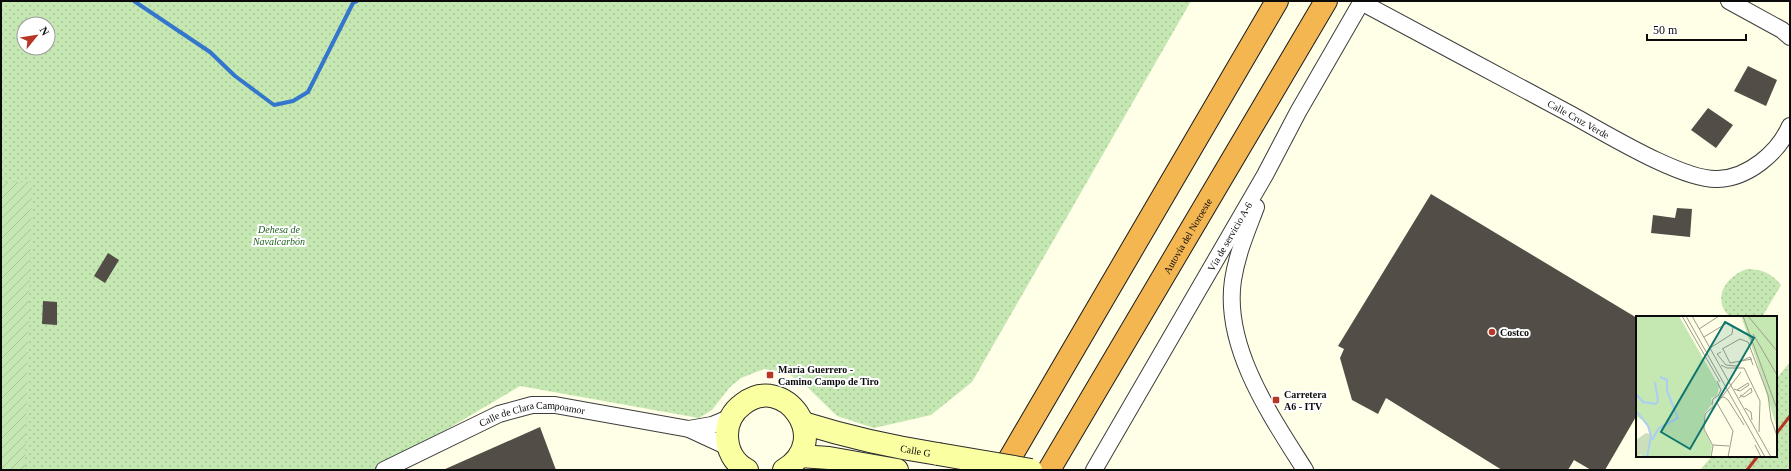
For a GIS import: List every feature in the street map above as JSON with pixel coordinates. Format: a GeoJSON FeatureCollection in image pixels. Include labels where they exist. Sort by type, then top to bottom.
{"type":"FeatureCollection","features":[{"type":"Feature","properties":{"kind":"highway"},"geometry":{"type":"LineString","coordinates":[[1003,470],[1276,1]]}},
{"type":"Feature","properties":{"kind":"highway","name":"Autovía del Noroeste"},"geometry":{"type":"LineString","coordinates":[[1049,470],[1326,1]]}},
{"type":"Feature","properties":{"kind":"highway"},"geometry":{"type":"LineString","coordinates":[[994,470],[1018,429],[1036,413]]}},
{"type":"Feature","properties":{"kind":"street"},"geometry":{"type":"LineString","coordinates":[[1728,1],[1782,30],[1790,38]]}},
{"type":"Feature","properties":{"kind":"street","name":"Calle Cruz Verde"},"geometry":{"type":"LineString","coordinates":[[1361,2],[1628,145],[1688,175],[1718,180],[1748,171],[1773,151],[1786,136],[1790,126]]}},
{"type":"Feature","properties":{"kind":"street","name":"Vía de servicio A-6"},"geometry":{"type":"LineString","coordinates":[[1094,470],[1265,175],[1298,112],[1361,2]]}},
{"type":"Feature","properties":{"kind":"street"},"geometry":{"type":"LineString","coordinates":[[1265,175],[1256,208],[1242,243],[1233,280],[1232,310],[1240,352],[1259,393],[1305,470]]}},
{"type":"Feature","properties":{"kind":"street"},"geometry":{"type":"LineString","coordinates":[[744,469],[736,461],[728,447],[727,427],[737,408],[755,397],[766,396],[778,398],[789,404],[798,412],[803,423],[805,440],[792,463]]}},
{"type":"Feature","properties":{"kind":"street","name":"Calle de Clara Campoamor"},"geometry":{"type":"LineString","coordinates":[[384,470],[499,414],[532,405],[555,405],[689,429],[728,447]]}},
{"type":"Feature","properties":{"kind":"street","name":"Calle de Clara Campoamor"},"geometry":{"type":"LineString","coordinates":[[689,429],[712,424],[731,417]]}},
{"type":"Feature","properties":{"kind":"street","name":"Calle G"},"geometry":{"type":"LineString","coordinates":[[803,423],[846,436],[924,452],[1031,470]]}},
{"type":"Feature","properties":{"kind":"street"},"geometry":{"type":"LineString","coordinates":[[792,463],[829,458],[897,470]]}},
{"type":"Feature","properties":{"kind":"green space","name":"Dehesa de Navalcarbón"},"geometry":{"type":"Polygon","coordinates":[[[1,1],[1191,1],[972,382],[931,415],[874,428],[837,416],[802,382],[785,372],[764,369],[741,378],[730,387],[712,410],[699,418],[520,386],[378,470],[1,470],[1,1]]]}},
{"type":"Feature","properties":{"kind":"green space"},"geometry":{"type":"Polygon","coordinates":[[[1,182],[32,182],[25,470],[1,470],[1,182]]]}},
{"type":"Feature","properties":{"kind":"green space"},"geometry":{"type":"Polygon","coordinates":[[[1747,269],[1762,271],[1774,278],[1781,285],[1763,316],[1729,316],[1724,310],[1721,296],[1727,283],[1739,272],[1747,269]]]}},
{"type":"Feature","properties":{"kind":"green space"},"geometry":{"type":"Polygon","coordinates":[[[1790,362],[1790,470],[1700,470],[1711,457],[1777,457],[1777,378],[1790,362]]]}},
{"type":"Feature","properties":{"kind":"building"},"geometry":{"type":"Polygon","coordinates":[[[1748,66],[1777,80],[1766,106],[1734,91],[1748,66]]]}},
{"type":"Feature","properties":{"kind":"building"},"geometry":{"type":"Polygon","coordinates":[[[1708,108],[1733,125],[1716,148],[1691,130],[1708,108]]]}},
{"type":"Feature","properties":{"kind":"building","name":"Costco"},"geometry":{"type":"Polygon","coordinates":[[[1431,194],[1636,317],[1636,417],[1605,470],[1591,470],[1574,460],[1568,470],[1502,470],[1386,398],[1378,414],[1352,400],[1340,358],[1344,349],[1338,346],[1431,194]]]}},
{"type":"Feature","properties":{"kind":"building"},"geometry":{"type":"Polygon","coordinates":[[[1677,208],[1692,209],[1690,237],[1651,233],[1653,215],[1675,218],[1677,208]]]}},
{"type":"Feature","properties":{"kind":"building"},"geometry":{"type":"Polygon","coordinates":[[[108,253],[119,260],[105,283],[94,276],[108,253]]]}},
{"type":"Feature","properties":{"kind":"building"},"geometry":{"type":"Polygon","coordinates":[[[43,301],[57,302],[57,325],[42,324],[43,301]]]}},
{"type":"Feature","properties":{"kind":"building"},"geometry":{"type":"Polygon","coordinates":[[[540,427],[556,470],[443,470],[540,427]]]}},
{"type":"Feature","properties":{"kind":"waterway"},"geometry":{"type":"LineString","coordinates":[[134,1],[210,52],[235,76],[274,105],[293,101],[308,92],[353,3],[357,1]]}},
{"type":"Feature","properties":{"kind":"railway"},"geometry":{"type":"LineString","coordinates":[[1777,433],[1790,416]]}},
{"type":"Feature","properties":{"kind":"railway"},"geometry":{"type":"LineString","coordinates":[[1747,470],[1757,457]]}},
{"type":"Feature","properties":{"kind":"place","name":"Costco"},"geometry":{"type":"Point","coordinates":[1492,332]}},
{"type":"Feature","properties":{"kind":"place","name":"María Guerrero - Camino Campo de Tiro"},"geometry":{"type":"Point","coordinates":[770,375]}},
{"type":"Feature","properties":{"kind":"place","name":"Carretera A6 - ITV"},"geometry":{"type":"Point","coordinates":[1276,400]}}]}
